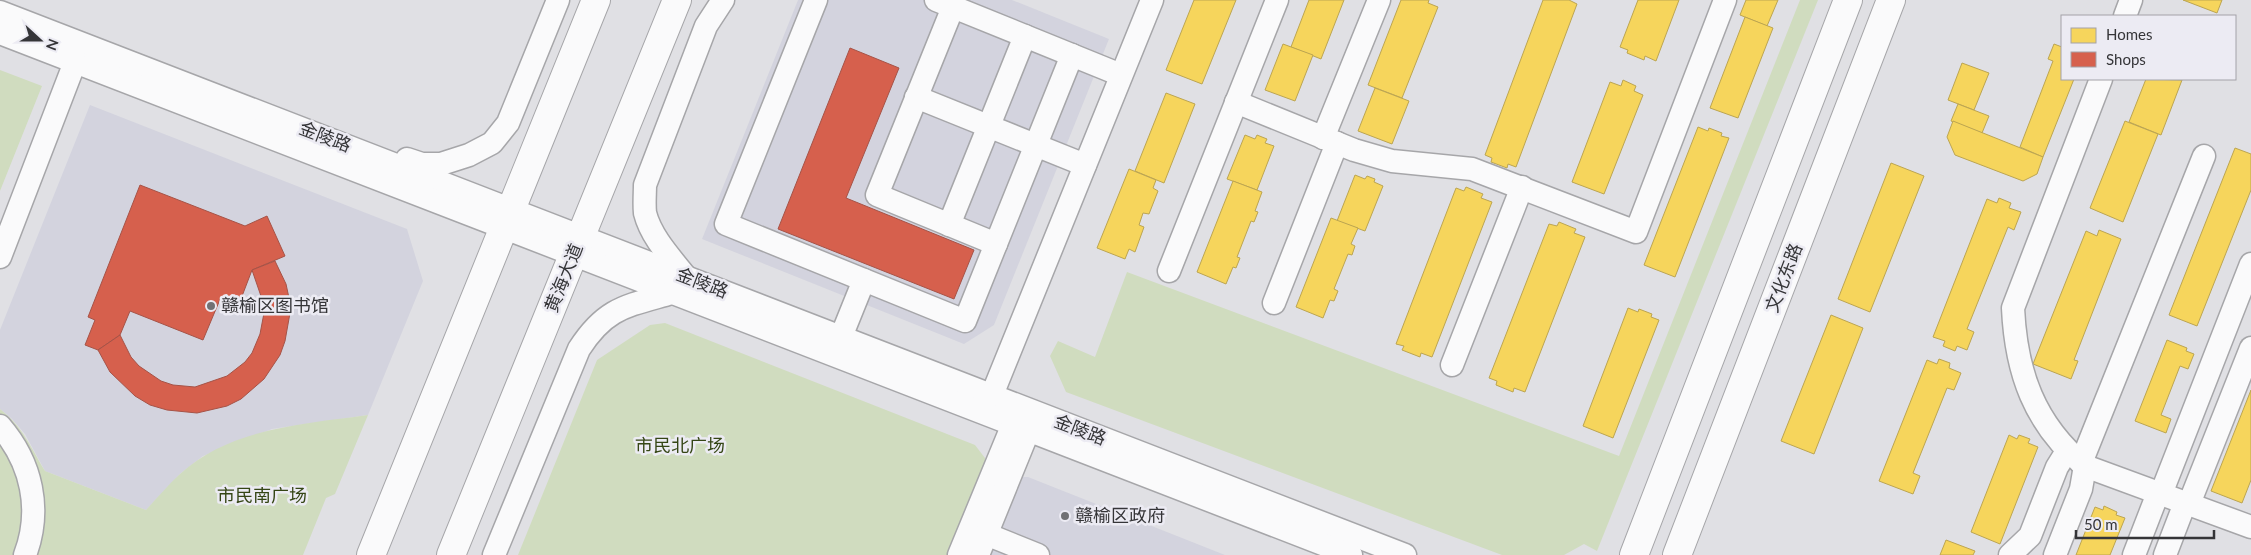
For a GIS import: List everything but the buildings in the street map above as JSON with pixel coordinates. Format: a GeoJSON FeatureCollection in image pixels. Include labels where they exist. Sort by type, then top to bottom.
{"type":"FeatureCollection","features":[{"type":"Feature","properties":{"kind":"main road"},"geometry":{"type":"LineString","coordinates":[[371,555],[596,0]]}},
{"type":"Feature","properties":{"kind":"main road","name":"黄海大道"},"geometry":{"type":"LineString","coordinates":[[452,555],[677,0]]}},
{"type":"Feature","properties":{"kind":"main road"},"geometry":{"type":"LineString","coordinates":[[1634,555],[1848,0]]}},
{"type":"Feature","properties":{"kind":"main road","name":"文化东路"},"geometry":{"type":"LineString","coordinates":[[1678,555],[1891,0]]}},
{"type":"Feature","properties":{"kind":"street"},"geometry":{"type":"LineString","coordinates":[[241,105],[258,102],[422,164],[441,164],[469,155],[492,143],[508,124],[558,0]]}},
{"type":"Feature","properties":{"kind":"street"},"geometry":{"type":"LineString","coordinates":[[494,555],[579,349],[587,337],[599,322],[620,308],[679,285],[665,250],[650,225],[645,212],[645,185],[706,26],[723,0]]}},
{"type":"Feature","properties":{"kind":"street"},"geometry":{"type":"LineString","coordinates":[[816,0],[726,224],[965,321],[1072,55]]}},
{"type":"Feature","properties":{"kind":"street"},"geometry":{"type":"LineString","coordinates":[[992,395],[1152,0]]}},
{"type":"Feature","properties":{"kind":"street"},"geometry":{"type":"LineString","coordinates":[[1169,271],[1277,0]]}},
{"type":"Feature","properties":{"kind":"street"},"geometry":{"type":"LineString","coordinates":[[1274,303],[1379,0]]}},
{"type":"Feature","properties":{"kind":"street"},"geometry":{"type":"LineString","coordinates":[[1236,102],[1330,140],[1392,161],[1472,169],[1636,232],[1725,0]]}},
{"type":"Feature","properties":{"kind":"street"},"geometry":{"type":"LineString","coordinates":[[2125,15],[2131,0]]}},
{"type":"Feature","properties":{"kind":"street"},"geometry":{"type":"LineString","coordinates":[[996,244],[877,195],[916,97],[944,3],[1121,75]]}},
{"type":"Feature","properties":{"kind":"street","name":"金陵路"},"geometry":{"type":"LineString","coordinates":[[0,12],[241,105],[508,219]]}},
{"type":"Feature","properties":{"kind":"street","name":"金陵路"},"geometry":{"type":"LineString","coordinates":[[0,33],[508,219],[1024,418],[1405,555]]}},
{"type":"Feature","properties":{"kind":"street"},"geometry":{"type":"LineString","coordinates":[[949,225],[1025,36]]}},
{"type":"Feature","properties":{"kind":"street"},"geometry":{"type":"LineString","coordinates":[[0,257],[75,62]]}},
{"type":"Feature","properties":{"kind":"street"},"geometry":{"type":"LineString","coordinates":[[2101,80],[2013,308],[2014,337],[2026,385],[2039,412],[2078,460],[2159,493],[2251,527]]}},
{"type":"Feature","properties":{"kind":"street"},"geometry":{"type":"LineString","coordinates":[[916,97],[1085,165]]}},
{"type":"Feature","properties":{"kind":"street"},"geometry":{"type":"LineString","coordinates":[[2055,555],[2080,489],[2078,460],[2204,156]]}},
{"type":"Feature","properties":{"kind":"street"},"geometry":{"type":"LineString","coordinates":[[1452,365],[1522,187]]}},
{"type":"Feature","properties":{"kind":"street"},"geometry":{"type":"LineString","coordinates":[[2134,555],[2251,264]]}},
{"type":"Feature","properties":{"kind":"street"},"geometry":{"type":"LineString","coordinates":[[841,337],[864,280]]}},
{"type":"Feature","properties":{"kind":"street","name":"金陵路"},"geometry":{"type":"LineString","coordinates":[[679,285],[841,337],[992,395],[1024,418],[1351,555]]}},
{"type":"Feature","properties":{"kind":"street"},"geometry":{"type":"LineString","coordinates":[[2165,555],[2251,348]]}},
{"type":"Feature","properties":{"kind":"street"},"geometry":{"type":"LineString","coordinates":[[978,555],[1024,418]]}},
{"type":"Feature","properties":{"kind":"street"},"geometry":{"type":"LineString","coordinates":[[959,555],[1024,418]]}},
{"type":"Feature","properties":{"kind":"street"},"geometry":{"type":"LineString","coordinates":[[0,426],[22,459],[33,495],[34,513],[31,539],[25,555]]}},
{"type":"Feature","properties":{"kind":"street"},"geometry":{"type":"LineString","coordinates":[[2010,555],[2030,536],[2057,467],[2078,460]]}},
{"type":"Feature","properties":{"kind":"street"},"geometry":{"type":"LineString","coordinates":[[986,534],[1038,555]]}},
{"type":"Feature","properties":{"kind":"shaded area"},"geometry":{"type":"Polygon","coordinates":[[[798,0],[1012,0],[1109,39],[994,325],[964,344],[702,239],[798,0]]]}},
{"type":"Feature","properties":{"kind":"shaded area","name":"赣榆区图书馆"},"geometry":{"type":"Polygon","coordinates":[[[90,105],[407,229],[423,281],[368,415],[272,429],[203,456],[181,473],[146,510],[45,471],[25,434],[0,409],[0,330],[90,105]]]}},
{"type":"Feature","properties":{"kind":"shaded area","name":"赣榆区政府"},"geometry":{"type":"Polygon","coordinates":[[[1019,477],[1028,477],[1225,555],[988,555],[1019,477]]]}},
{"type":"Feature","properties":{"kind":"green space"},"geometry":{"type":"Polygon","coordinates":[[[1800,0],[1818,0],[1597,551],[1584,544],[1564,555],[1502,555],[1066,392],[1050,356],[1058,341],[1095,357],[1127,272],[1619,456],[1800,0]]]}},
{"type":"Feature","properties":{"kind":"green space"},"geometry":{"type":"Polygon","coordinates":[[[0,70],[42,86],[0,191],[0,70]]]}},
{"type":"Feature","properties":{"kind":"green space","name":"市民北广场"},"geometry":{"type":"Polygon","coordinates":[[[665,323],[975,445],[985,458],[985,467],[949,555],[518,555],[597,360],[650,325],[665,323]]]}},
{"type":"Feature","properties":{"kind":"green space","name":"市民南广场"},"geometry":{"type":"Polygon","coordinates":[[[0,409],[15,423],[45,471],[146,510],[180,474],[200,459],[221,447],[245,437],[294,425],[368,415],[335,494],[326,498],[303,555],[0,555],[0,409]]]}},
{"type":"Feature","properties":{"kind":"place","name":"赣榆区图书馆"},"geometry":{"type":"Point","coordinates":[211,306]}},
{"type":"Feature","properties":{"kind":"place","name":"赣榆区政府"},"geometry":{"type":"Point","coordinates":[1065,516]}}]}
